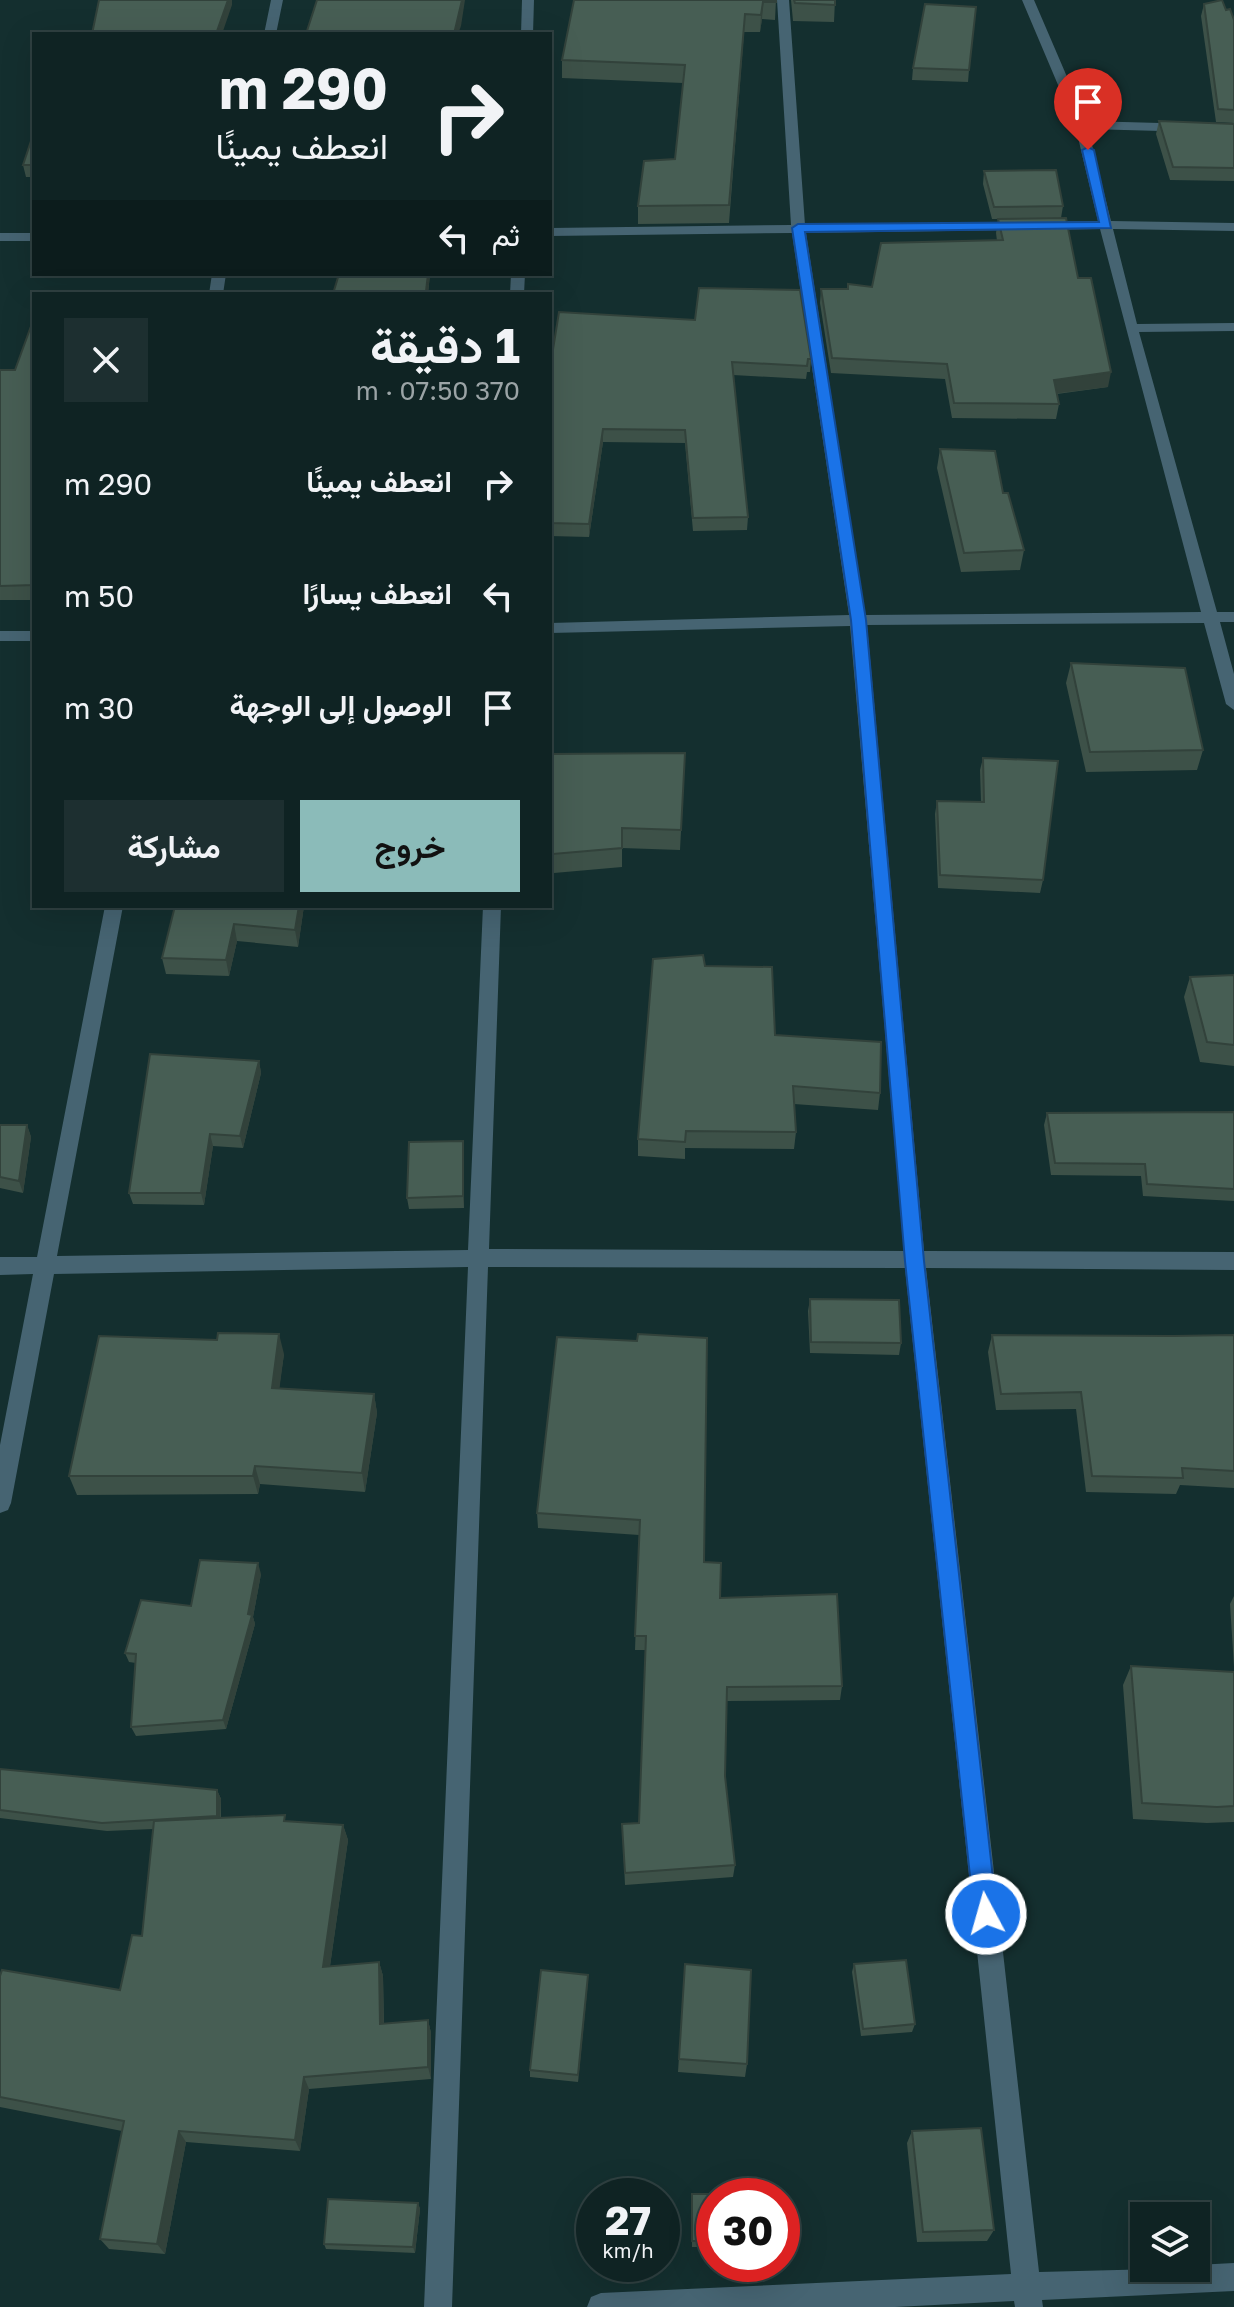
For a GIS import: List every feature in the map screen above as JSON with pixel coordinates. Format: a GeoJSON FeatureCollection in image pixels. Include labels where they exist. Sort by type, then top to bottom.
{"type":"FeatureCollection","features":[{"type":"Feature","properties":{"kind":"street"},"geometry":{"type":"LineString","coordinates":[[270,32],[277,0]]}},
{"type":"Feature","properties":{"kind":"street"},"geometry":{"type":"LineString","coordinates":[[527,32],[528,0]]}},
{"type":"Feature","properties":{"kind":"street"},"geometry":{"type":"LineString","coordinates":[[783,0],[798,228],[858,620],[915,1261],[1028,2297]]}},
{"type":"Feature","properties":{"kind":"street"},"geometry":{"type":"LineString","coordinates":[[1028,0],[1081,125],[1131,328],[1234,704]]}},
{"type":"Feature","properties":{"kind":"street"},"geometry":{"type":"LineString","coordinates":[[1081,125],[1234,129]]}},
{"type":"Feature","properties":{"kind":"street"},"geometry":{"type":"LineString","coordinates":[[552,232],[1106,225],[1234,227]]}},
{"type":"Feature","properties":{"kind":"street"},"geometry":{"type":"LineString","coordinates":[[0,237],[32,237]]}},
{"type":"Feature","properties":{"kind":"street"},"geometry":{"type":"LineString","coordinates":[[1131,328],[1234,327]]}},
{"type":"Feature","properties":{"kind":"street"},"geometry":{"type":"LineString","coordinates":[[552,628],[858,620],[1234,617]]}},
{"type":"Feature","properties":{"kind":"street"},"geometry":{"type":"LineString","coordinates":[[0,636],[32,636]]}},
{"type":"Feature","properties":{"kind":"street"},"geometry":{"type":"LineString","coordinates":[[0,1503],[114,908]]}},
{"type":"Feature","properties":{"kind":"street"},"geometry":{"type":"LineString","coordinates":[[438,2307],[492,908]]}},
{"type":"Feature","properties":{"kind":"street"},"geometry":{"type":"LineString","coordinates":[[0,1266],[478,1258],[1234,1261]]}},
{"type":"Feature","properties":{"kind":"street"},"geometry":{"type":"LineString","coordinates":[[601,2307],[1028,2297],[1234,2277]]}},
{"type":"Feature","properties":{"kind":"building"},"geometry":{"type":"Polygon","coordinates":[[[99,0],[228,0],[217,32],[92,32],[99,0]]]}},
{"type":"Feature","properties":{"kind":"building"},"geometry":{"type":"Polygon","coordinates":[[[317,0],[462,0],[454,32],[307,32],[317,0]]]}},
{"type":"Feature","properties":{"kind":"building"},"geometry":{"type":"Polygon","coordinates":[[[574,0],[776,0],[763,2],[761,15],[745,14],[729,205],[638,206],[644,161],[675,159],[685,65],[562,60],[574,0]]]}},
{"type":"Feature","properties":{"kind":"building"},"geometry":{"type":"Polygon","coordinates":[[[794,0],[835,0],[835,5],[795,3],[794,0]]]}},
{"type":"Feature","properties":{"kind":"building"},"geometry":{"type":"Polygon","coordinates":[[[1222,0],[1234,20],[1234,110],[1218,109],[1204,4],[1222,0]]]}},
{"type":"Feature","properties":{"kind":"building"},"geometry":{"type":"Polygon","coordinates":[[[925,4],[976,7],[969,70],[913,68],[925,4]]]}},
{"type":"Feature","properties":{"kind":"building"},"geometry":{"type":"Polygon","coordinates":[[[1159,121],[1234,124],[1234,168],[1173,167],[1159,121]]]}},
{"type":"Feature","properties":{"kind":"building"},"geometry":{"type":"Polygon","coordinates":[[[32,138],[32,165],[23,165],[32,138]]]}},
{"type":"Feature","properties":{"kind":"building"},"geometry":{"type":"Polygon","coordinates":[[[1056,170],[1063,206],[994,207],[984,171],[1056,170]]]}},
{"type":"Feature","properties":{"kind":"building"},"geometry":{"type":"Polygon","coordinates":[[[1066,218],[1078,278],[1091,278],[1111,372],[1054,380],[1059,404],[954,403],[947,364],[832,358],[821,289],[848,289],[848,284],[872,287],[881,243],[1003,240],[998,219],[1066,218]]]}},
{"type":"Feature","properties":{"kind":"building"},"geometry":{"type":"Polygon","coordinates":[[[338,276],[428,276],[426,291],[334,292],[338,276]]]}},
{"type":"Feature","properties":{"kind":"building"},"geometry":{"type":"Polygon","coordinates":[[[699,288],[800,290],[811,359],[808,359],[807,366],[732,362],[748,517],[693,518],[685,430],[603,429],[589,524],[552,523],[552,356],[559,312],[695,320],[699,288]]]}},
{"type":"Feature","properties":{"kind":"building"},"geometry":{"type":"Polygon","coordinates":[[[32,323],[32,585],[0,586],[0,370],[15,370],[32,323]]]}},
{"type":"Feature","properties":{"kind":"building"},"geometry":{"type":"Polygon","coordinates":[[[940,449],[995,451],[1003,493],[1008,493],[1024,550],[964,553],[940,449]]]}},
{"type":"Feature","properties":{"kind":"building"},"geometry":{"type":"Polygon","coordinates":[[[1071,663],[1185,668],[1203,750],[1090,752],[1071,663]]]}},
{"type":"Feature","properties":{"kind":"building"},"geometry":{"type":"Polygon","coordinates":[[[685,753],[681,830],[622,828],[622,848],[553,854],[552,754],[685,753]]]}},
{"type":"Feature","properties":{"kind":"building"},"geometry":{"type":"Polygon","coordinates":[[[983,758],[1058,761],[1043,880],[940,875],[937,801],[984,802],[983,758]]]}},
{"type":"Feature","properties":{"kind":"building"},"geometry":{"type":"Polygon","coordinates":[[[174,908],[299,908],[295,930],[234,924],[226,960],[162,958],[174,908]]]}},
{"type":"Feature","properties":{"kind":"building"},"geometry":{"type":"Polygon","coordinates":[[[703,955],[705,966],[772,967],[775,1035],[881,1042],[880,1093],[793,1086],[796,1132],[686,1131],[685,1142],[638,1139],[653,959],[703,955]]]}},
{"type":"Feature","properties":{"kind":"building"},"geometry":{"type":"Polygon","coordinates":[[[1234,975],[1234,1045],[1207,1042],[1190,977],[1234,975]]]}},
{"type":"Feature","properties":{"kind":"building"},"geometry":{"type":"Polygon","coordinates":[[[150,1054],[259,1061],[240,1136],[210,1134],[201,1193],[129,1193],[150,1054]]]}},
{"type":"Feature","properties":{"kind":"building"},"geometry":{"type":"Polygon","coordinates":[[[1234,1112],[1234,1189],[1147,1184],[1145,1164],[1055,1163],[1047,1113],[1234,1112]]]}},
{"type":"Feature","properties":{"kind":"building"},"geometry":{"type":"Polygon","coordinates":[[[0,1125],[27,1125],[19,1181],[0,1177],[0,1125]]]}},
{"type":"Feature","properties":{"kind":"building"},"geometry":{"type":"Polygon","coordinates":[[[463,1141],[463,1196],[407,1198],[409,1142],[463,1141]]]}},
{"type":"Feature","properties":{"kind":"building"},"geometry":{"type":"Polygon","coordinates":[[[810,1299],[899,1300],[901,1343],[811,1342],[810,1299]]]}},
{"type":"Feature","properties":{"kind":"building"},"geometry":{"type":"Polygon","coordinates":[[[218,1333],[279,1334],[272,1388],[374,1394],[362,1473],[255,1466],[253,1476],[69,1476],[99,1336],[217,1340],[218,1333]]]}},
{"type":"Feature","properties":{"kind":"building"},"geometry":{"type":"Polygon","coordinates":[[[638,1334],[707,1338],[704,1562],[721,1563],[720,1598],[837,1594],[842,1686],[727,1687],[725,1776],[735,1865],[625,1873],[622,1824],[639,1823],[646,1636],[635,1636],[640,1520],[537,1513],[557,1337],[637,1341],[638,1334]]]}},
{"type":"Feature","properties":{"kind":"building"},"geometry":{"type":"Polygon","coordinates":[[[992,1335],[1234,1335],[1234,1471],[1182,1468],[1183,1478],[1092,1476],[1081,1392],[1001,1394],[992,1335]]]}},
{"type":"Feature","properties":{"kind":"building"},"geometry":{"type":"Polygon","coordinates":[[[200,1560],[258,1563],[248,1614],[252,1615],[223,1720],[131,1727],[136,1654],[125,1653],[141,1600],[191,1606],[200,1560]]]}},
{"type":"Feature","properties":{"kind":"building"},"geometry":{"type":"Polygon","coordinates":[[[1131,1666],[1234,1672],[1234,1806],[1142,1803],[1131,1666]]]}},
{"type":"Feature","properties":{"kind":"building"},"geometry":{"type":"Polygon","coordinates":[[[0,1769],[217,1790],[217,1816],[102,1823],[0,1810],[0,1769]]]}},
{"type":"Feature","properties":{"kind":"building"},"geometry":{"type":"Polygon","coordinates":[[[285,1815],[284,1821],[343,1825],[323,1967],[379,1962],[380,2024],[428,2020],[428,2067],[304,2077],[295,2140],[179,2131],[157,2244],[100,2239],[124,2121],[0,2097],[2,1970],[120,1990],[132,1935],[142,1936],[154,1821],[285,1815]]]}},
{"type":"Feature","properties":{"kind":"building"},"geometry":{"type":"Polygon","coordinates":[[[906,1960],[915,2024],[863,2029],[854,1964],[906,1960]]]}},
{"type":"Feature","properties":{"kind":"building"},"geometry":{"type":"Polygon","coordinates":[[[685,1964],[751,1970],[747,2064],[679,2059],[685,1964]]]}},
{"type":"Feature","properties":{"kind":"building"},"geometry":{"type":"Polygon","coordinates":[[[541,1970],[588,1975],[578,2075],[530,2070],[541,1970]]]}},
{"type":"Feature","properties":{"kind":"building"},"geometry":{"type":"Polygon","coordinates":[[[981,2128],[994,2230],[923,2232],[912,2131],[981,2128]]]}},
{"type":"Feature","properties":{"kind":"building"},"geometry":{"type":"Polygon","coordinates":[[[692,2194],[696,2194],[696,2241],[692,2241],[692,2194]]]}},
{"type":"Feature","properties":{"kind":"building"},"geometry":{"type":"Polygon","coordinates":[[[328,2199],[418,2203],[413,2247],[324,2244],[328,2199]]]}},
{"type":"Feature","properties":{"kind":"route"},"geometry":{"type":"LineString","coordinates":[[986,1914],[915,1261],[858,620],[798,228],[1106,225],[1088,150]]}}]}
